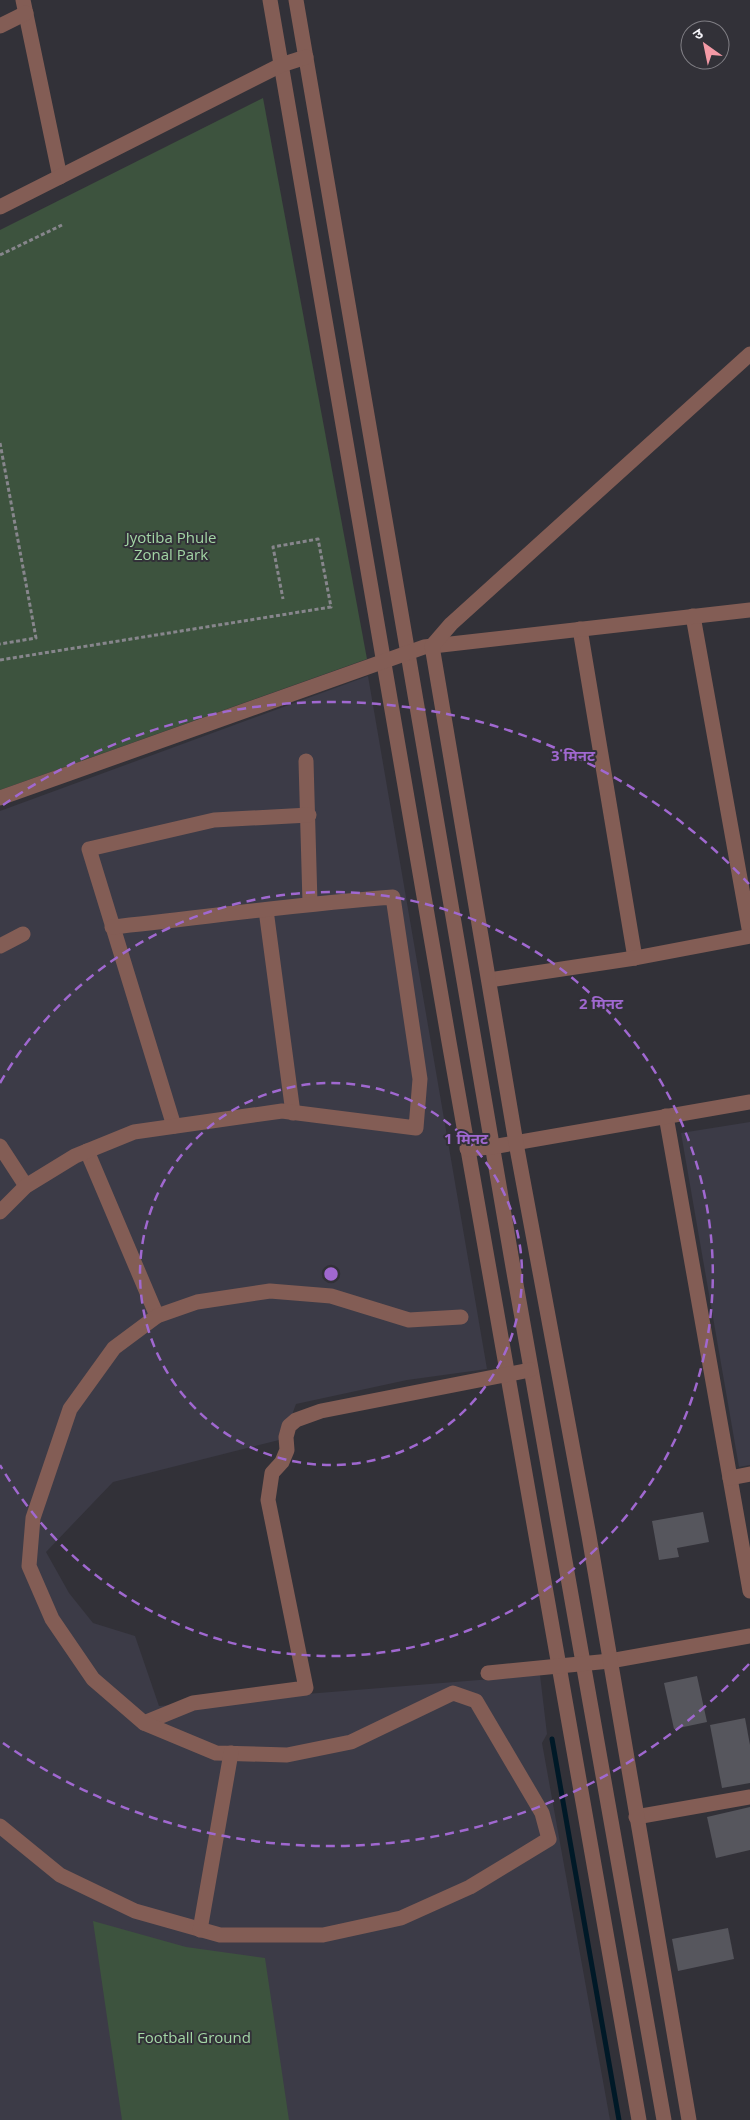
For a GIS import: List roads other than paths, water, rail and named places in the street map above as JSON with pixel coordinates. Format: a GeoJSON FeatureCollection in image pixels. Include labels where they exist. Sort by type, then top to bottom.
{"type":"FeatureCollection","features":[{"type":"Feature","properties":{"kind":"street"},"geometry":{"type":"LineString","coordinates":[[270,0],[466,1149],[639,2120]]}},
{"type":"Feature","properties":{"kind":"street"},"geometry":{"type":"LineString","coordinates":[[296,0],[530,1370],[664,2120]]}},
{"type":"Feature","properties":{"kind":"street"},"geometry":{"type":"LineString","coordinates":[[0,26],[24,6],[60,177]]}},
{"type":"Feature","properties":{"kind":"street"},"geometry":{"type":"LineString","coordinates":[[0,207],[281,66],[306,57]]}},
{"type":"Feature","properties":{"kind":"street"},"geometry":{"type":"LineString","coordinates":[[432,646],[451,624],[750,354]]}},
{"type":"Feature","properties":{"kind":"street"},"geometry":{"type":"LineString","coordinates":[[0,798],[408,652],[432,646],[750,610]]}},
{"type":"Feature","properties":{"kind":"street"},"geometry":{"type":"LineString","coordinates":[[489,980],[635,958],[750,935],[694,616]]}},
{"type":"Feature","properties":{"kind":"street"},"geometry":{"type":"LineString","coordinates":[[580,629],[635,958]]}},
{"type":"Feature","properties":{"kind":"street"},"geometry":{"type":"LineString","coordinates":[[432,646],[516,1143],[610,1660],[689,2120]]}},
{"type":"Feature","properties":{"kind":"street"},"geometry":{"type":"LineString","coordinates":[[306,761],[310,903]]}},
{"type":"Feature","properties":{"kind":"street"},"geometry":{"type":"LineString","coordinates":[[174,1126],[89,849],[214,820],[309,815]]}},
{"type":"Feature","properties":{"kind":"street"},"geometry":{"type":"LineString","coordinates":[[0,1212],[26,1186],[75,1156],[134,1132],[282,1111],[416,1128],[420,1079],[393,897],[310,903],[266,910],[112,927]]}},
{"type":"Feature","properties":{"kind":"street"},"geometry":{"type":"LineString","coordinates":[[266,910],[293,1112]]}},
{"type":"Feature","properties":{"kind":"street"},"geometry":{"type":"LineString","coordinates":[[0,946],[23,934]]}},
{"type":"Feature","properties":{"kind":"street"},"geometry":{"type":"LineString","coordinates":[[466,1149],[492,1147],[750,1102]]}},
{"type":"Feature","properties":{"kind":"street"},"geometry":{"type":"LineString","coordinates":[[666,1116],[750,1591]]}},
{"type":"Feature","properties":{"kind":"street"},"geometry":{"type":"LineString","coordinates":[[0,1146],[26,1186]]}},
{"type":"Feature","properties":{"kind":"street"},"geometry":{"type":"LineString","coordinates":[[87,1151],[157,1316]]}},
{"type":"Feature","properties":{"kind":"street"},"geometry":{"type":"LineString","coordinates":[[0,1826],[60,1876],[134,1911],[220,1935],[323,1934],[401,1918],[470,1887],[549,1839],[542,1813],[476,1701],[453,1693],[351,1742],[286,1755],[216,1753],[144,1723],[93,1679],[52,1620],[29,1566],[33,1518],[70,1410],[114,1348],[157,1316],[196,1302],[270,1291],[331,1296],[409,1320],[461,1317]]}},
{"type":"Feature","properties":{"kind":"street"},"geometry":{"type":"LineString","coordinates":[[144,1723],[193,1703],[306,1688],[268,1500],[272,1473],[282,1462],[287,1450],[286,1437],[289,1426],[296,1420],[321,1411],[530,1370]]}},
{"type":"Feature","properties":{"kind":"street"},"geometry":{"type":"LineString","coordinates":[[730,1478],[750,1474]]}},
{"type":"Feature","properties":{"kind":"street"},"geometry":{"type":"LineString","coordinates":[[488,1673],[582,1664],[750,1636]]}},
{"type":"Feature","properties":{"kind":"street"},"geometry":{"type":"LineString","coordinates":[[200,1930],[231,1753]]}},
{"type":"Feature","properties":{"kind":"street"},"geometry":{"type":"LineString","coordinates":[[636,1817],[750,1797]]}},
{"type":"Feature","properties":{"kind":"waterway"},"geometry":{"type":"LineString","coordinates":[[552,1739],[619,2120]]}},
{"type":"Feature","properties":{"kind":"park label","name":"Jyotiba Phule Zonal Park"},"geometry":{"type":"Point","coordinates":[171,546]}},
{"type":"Feature","properties":{"kind":"park label","name":"Football Ground"},"geometry":{"type":"Point","coordinates":[194,2037]}}]}
